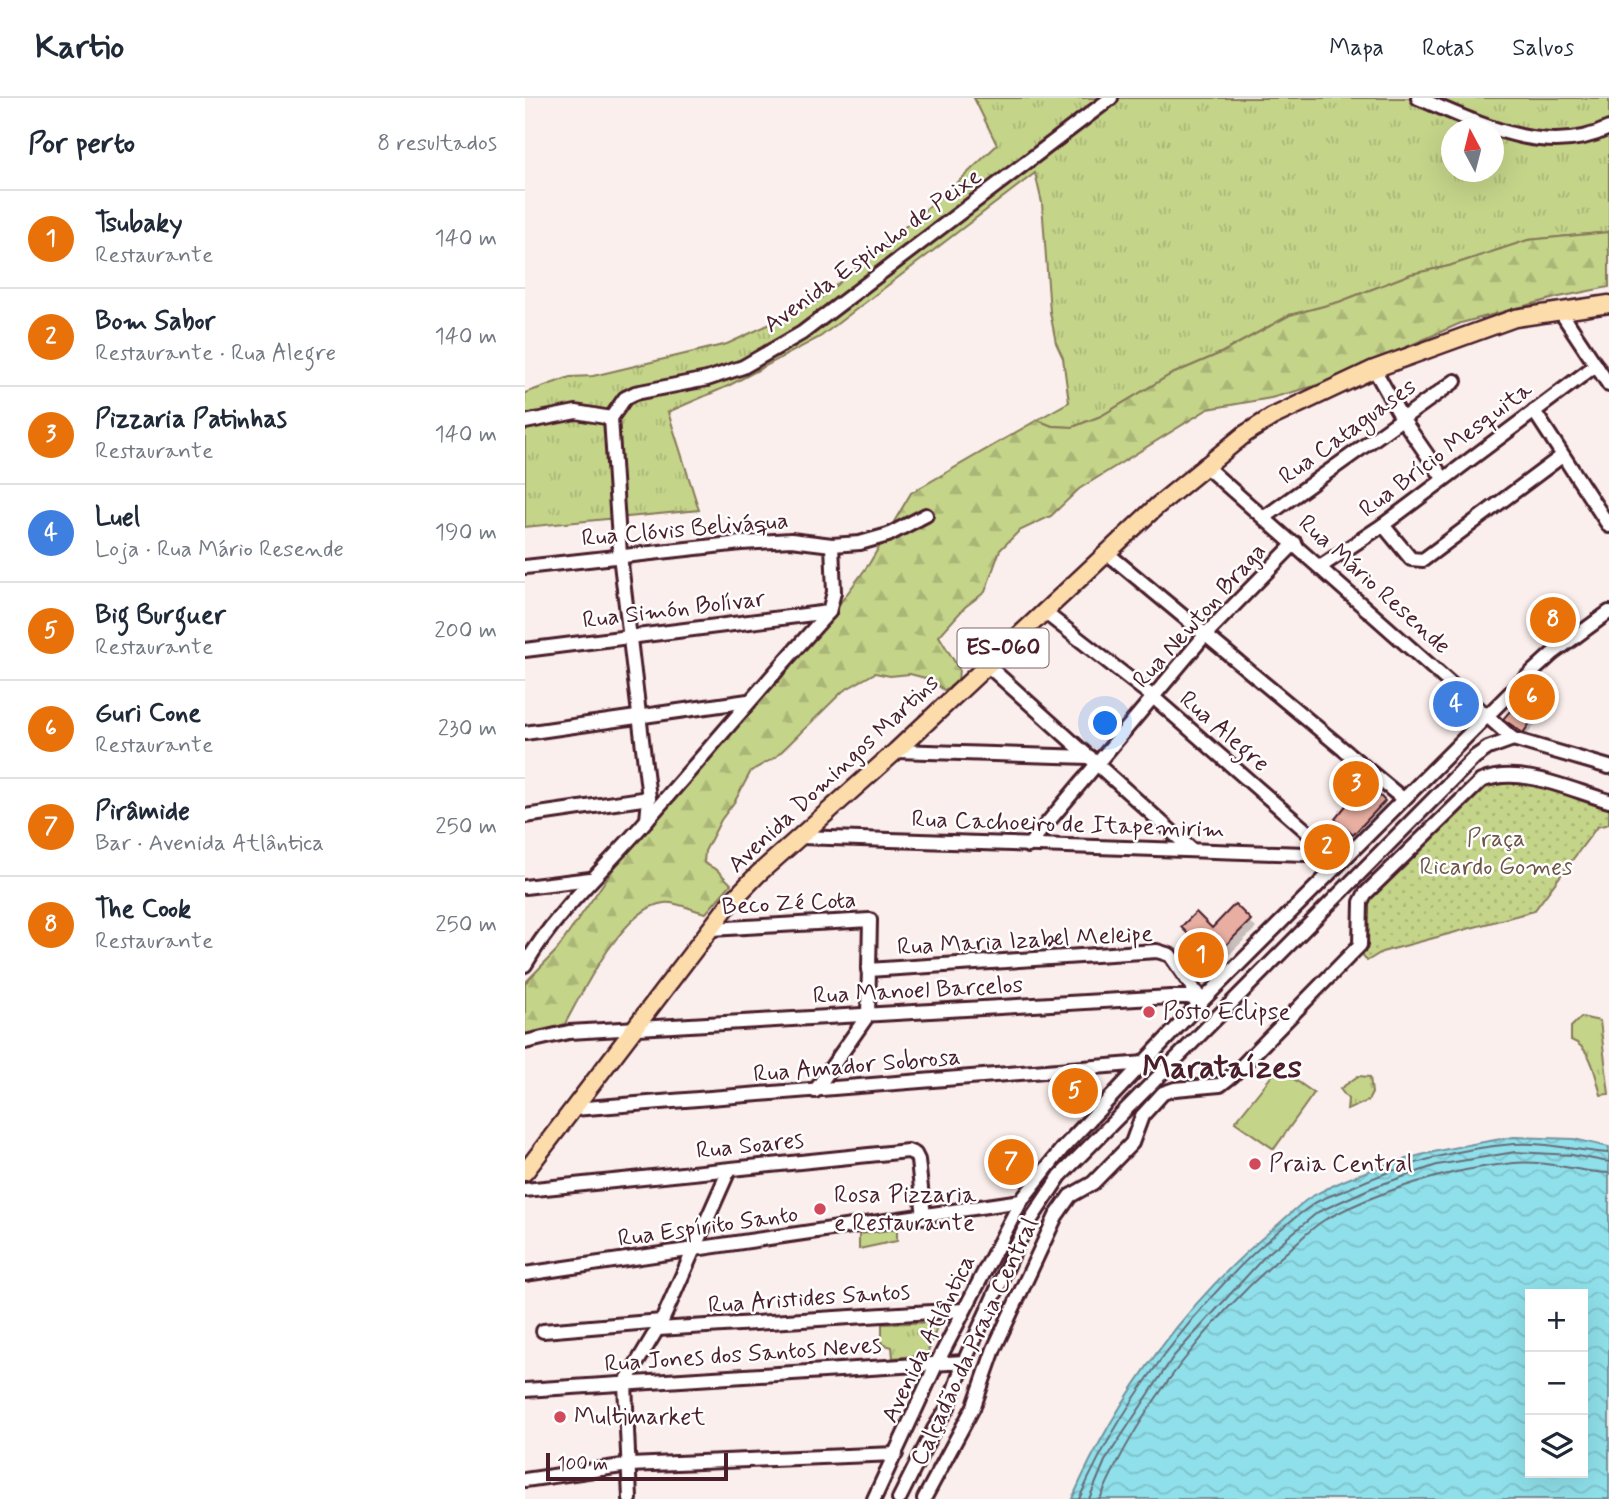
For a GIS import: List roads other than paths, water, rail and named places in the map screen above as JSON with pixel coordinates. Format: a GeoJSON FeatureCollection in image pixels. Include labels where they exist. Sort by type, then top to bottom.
{"type":"FeatureCollection","features":[{"type":"Feature","properties":{"kind":"main road","name":"Avenida Domingos Martins"},"geometry":{"type":"LineString","coordinates":[[525,1172],[711,929],[758,874],[896,751],[1043,611],[1204,465],[1272,417],[1374,369],[1515,317],[1609,304]]}},
{"type":"Feature","properties":{"kind":"street","name":"Avenida Espinho de Peixe"},"geometry":{"type":"LineString","coordinates":[[611,418],[625,398],[635,393],[707,379],[743,367],[803,333],[1111,98]]}},
{"type":"Feature","properties":{"kind":"street"},"geometry":{"type":"LineString","coordinates":[[1418,98],[1487,127],[1536,139],[1576,142],[1609,128]]}},
{"type":"Feature","properties":{"kind":"street"},"geometry":{"type":"LineString","coordinates":[[1560,311],[1609,385]]}},
{"type":"Feature","properties":{"kind":"street","name":"Rua Brício Mesquita"},"geometry":{"type":"LineString","coordinates":[[1320,567],[1383,524],[1596,365]]}},
{"type":"Feature","properties":{"kind":"street"},"geometry":{"type":"LineString","coordinates":[[1374,369],[1403,420],[1443,478]]}},
{"type":"Feature","properties":{"kind":"street","name":"Rua Cataguases"},"geometry":{"type":"LineString","coordinates":[[1265,517],[1455,381]]}},
{"type":"Feature","properties":{"kind":"street"},"geometry":{"type":"LineString","coordinates":[[1534,411],[1609,526]]}},
{"type":"Feature","properties":{"kind":"street"},"geometry":{"type":"LineString","coordinates":[[525,422],[576,412],[611,418],[620,555],[649,798],[647,820]]}},
{"type":"Feature","properties":{"kind":"street"},"geometry":{"type":"LineString","coordinates":[[1383,524],[1411,559],[1423,560],[1562,456]]}},
{"type":"Feature","properties":{"kind":"street","name":"Rua Mário Resende"},"geometry":{"type":"LineString","coordinates":[[1204,465],[1513,739]]}},
{"type":"Feature","properties":{"kind":"street","name":"Rua Clóvis Beliváqua"},"geometry":{"type":"LineString","coordinates":[[525,567],[620,555],[790,540],[832,545],[860,544],[888,535],[926,515]]}},
{"type":"Feature","properties":{"kind":"street","name":"Rua Newton Braga"},"geometry":{"type":"LineString","coordinates":[[1028,846],[1093,760],[1153,697],[1205,635],[1295,543]]}},
{"type":"Feature","properties":{"kind":"street"},"geometry":{"type":"LineString","coordinates":[[525,965],[556,919],[590,879],[647,820],[748,701],[829,612],[834,592],[832,545]]}},
{"type":"Feature","properties":{"kind":"street"},"geometry":{"type":"LineString","coordinates":[[1107,553],[1403,799]]}},
{"type":"Feature","properties":{"kind":"street","name":"Rua Alegre"},"geometry":{"type":"LineString","coordinates":[[1043,611],[1153,697],[1338,858]]}},
{"type":"Feature","properties":{"kind":"street","name":"Rua Simón Bolívar"},"geometry":{"type":"LineString","coordinates":[[525,650],[829,612]]}},
{"type":"Feature","properties":{"kind":"street","name":"Avenida Atlântica"},"geometry":{"type":"LineString","coordinates":[[874,1499],[937,1363],[1021,1201],[1061,1150],[1338,858],[1403,799],[1552,654],[1609,612]]}},
{"type":"Feature","properties":{"kind":"street"},"geometry":{"type":"LineString","coordinates":[[986,664],[1192,850]]}},
{"type":"Feature","properties":{"kind":"street"},"geometry":{"type":"LineString","coordinates":[[525,733],[748,701]]}},
{"type":"Feature","properties":{"kind":"street"},"geometry":{"type":"LineString","coordinates":[[1513,739],[1609,767]]}},
{"type":"Feature","properties":{"kind":"street","name":"Avenida Atlântica"},"geometry":{"type":"LineString","coordinates":[[899,1499],[948,1407],[964,1363],[1024,1230],[1069,1166],[1475,757],[1488,748],[1513,739]]}},
{"type":"Feature","properties":{"kind":"street"},"geometry":{"type":"LineString","coordinates":[[896,751],[1093,760]]}},
{"type":"Feature","properties":{"kind":"street","name":"Calçadão da Praia Central"},"geometry":{"type":"LineString","coordinates":[[924,1499],[974,1406],[994,1349],[1056,1216],[1070,1196],[1093,1183],[1132,1143],[1142,1116],[1163,1093],[1175,1089],[1220,1085],[1233,1075],[1360,945],[1361,902],[1365,894],[1481,781],[1498,776],[1517,776],[1609,801]]}},
{"type":"Feature","properties":{"kind":"street"},"geometry":{"type":"LineString","coordinates":[[525,816],[649,798]]}},
{"type":"Feature","properties":{"kind":"street","name":"Rua Cachoeiro de Itapemirim"},"geometry":{"type":"LineString","coordinates":[[800,837],[1192,850],[1338,858]]}},
{"type":"Feature","properties":{"kind":"street"},"geometry":{"type":"LineString","coordinates":[[525,887],[590,879]]}},
{"type":"Feature","properties":{"kind":"street","name":"Beco Zé Cota"},"geometry":{"type":"LineString","coordinates":[[711,929],[870,920],[868,970]]}},
{"type":"Feature","properties":{"kind":"street","name":"Rua Maria Izabel Meleipe"},"geometry":{"type":"LineString","coordinates":[[868,970],[1157,951],[1170,955],[1202,1001]]}},
{"type":"Feature","properties":{"kind":"street"},"geometry":{"type":"LineString","coordinates":[[815,1091],[868,1015],[868,970]]}},
{"type":"Feature","properties":{"kind":"street","name":"Rua Manoel Barcelos"},"geometry":{"type":"LineString","coordinates":[[525,1042],[569,1032],[1188,997],[1202,1001]]}},
{"type":"Feature","properties":{"kind":"street","name":"Rua Amador Sobrosa"},"geometry":{"type":"LineString","coordinates":[[574,1109],[1145,1063]]}},
{"type":"Feature","properties":{"kind":"street","name":"Rua Soares"},"geometry":{"type":"LineString","coordinates":[[525,1190],[913,1152],[918,1160],[924,1217]]}},
{"type":"Feature","properties":{"kind":"street"},"geometry":{"type":"LineString","coordinates":[[630,1499],[625,1383],[660,1325],[729,1170]]}},
{"type":"Feature","properties":{"kind":"street","name":"Rua Espírito Santo"},"geometry":{"type":"LineString","coordinates":[[525,1274],[1021,1201]]}},
{"type":"Feature","properties":{"kind":"street","name":"Rua Aristides Santos"},"geometry":{"type":"LineString","coordinates":[[543,1331],[964,1310]]}},
{"type":"Feature","properties":{"kind":"street","name":"Rua Jones dos Santos Neves"},"geometry":{"type":"LineString","coordinates":[[525,1390],[964,1363]]}},
{"type":"Feature","properties":{"kind":"street"},"geometry":{"type":"LineString","coordinates":[[525,1480],[629,1465],[896,1454]]}},
{"type":"Feature","properties":{"kind":"water"},"geometry":{"type":"Polygon","coordinates":[[[1514,1137],[1574,1139],[1609,1147],[1609,1499],[1072,1499],[1110,1423],[1133,1387],[1184,1318],[1242,1256],[1311,1197],[1359,1174],[1435,1152],[1514,1137]]]}},
{"type":"Feature","properties":{"kind":"place","name":"The Cook"},"geometry":{"type":"Point","coordinates":[1553,620]}},
{"type":"Feature","properties":{"kind":"place","name":"Guri Cone"},"geometry":{"type":"Point","coordinates":[1532,697]}},
{"type":"Feature","properties":{"kind":"place","name":"Luel"},"geometry":{"type":"Point","coordinates":[1456,704]}},
{"type":"Feature","properties":{"kind":"place","name":"Pizzaria Patinhas"},"geometry":{"type":"Point","coordinates":[1356,784]}},
{"type":"Feature","properties":{"kind":"place","name":"Bom Sabor"},"geometry":{"type":"Point","coordinates":[1327,847]}},
{"type":"Feature","properties":{"kind":"place","name":"Tsubaky"},"geometry":{"type":"Point","coordinates":[1201,955]}},
{"type":"Feature","properties":{"kind":"place","name":"Posto Eclipse"},"geometry":{"type":"Point","coordinates":[1149,1012]}},
{"type":"Feature","properties":{"kind":"place","name":"Big Burguer"},"geometry":{"type":"Point","coordinates":[1075,1091]}},
{"type":"Feature","properties":{"kind":"place","name":"Pirâmide"},"geometry":{"type":"Point","coordinates":[1011,1162]}},
{"type":"Feature","properties":{"kind":"place","name":"Praia Central"},"geometry":{"type":"Point","coordinates":[1255,1164]}},
{"type":"Feature","properties":{"kind":"place","name":"Rosa Pizzaria e Restaurante"},"geometry":{"type":"Point","coordinates":[820,1209]}},
{"type":"Feature","properties":{"kind":"place","name":"Multimarket"},"geometry":{"type":"Point","coordinates":[560,1417]}},
{"type":"Feature","properties":{"kind":"district","name":"Marataízes"},"geometry":{"type":"Point","coordinates":[1222,1068]}},
{"type":"Feature","properties":{"kind":"park label","name":"Praça Ricardo Gomes"},"geometry":{"type":"Point","coordinates":[1496,853]}}]}
